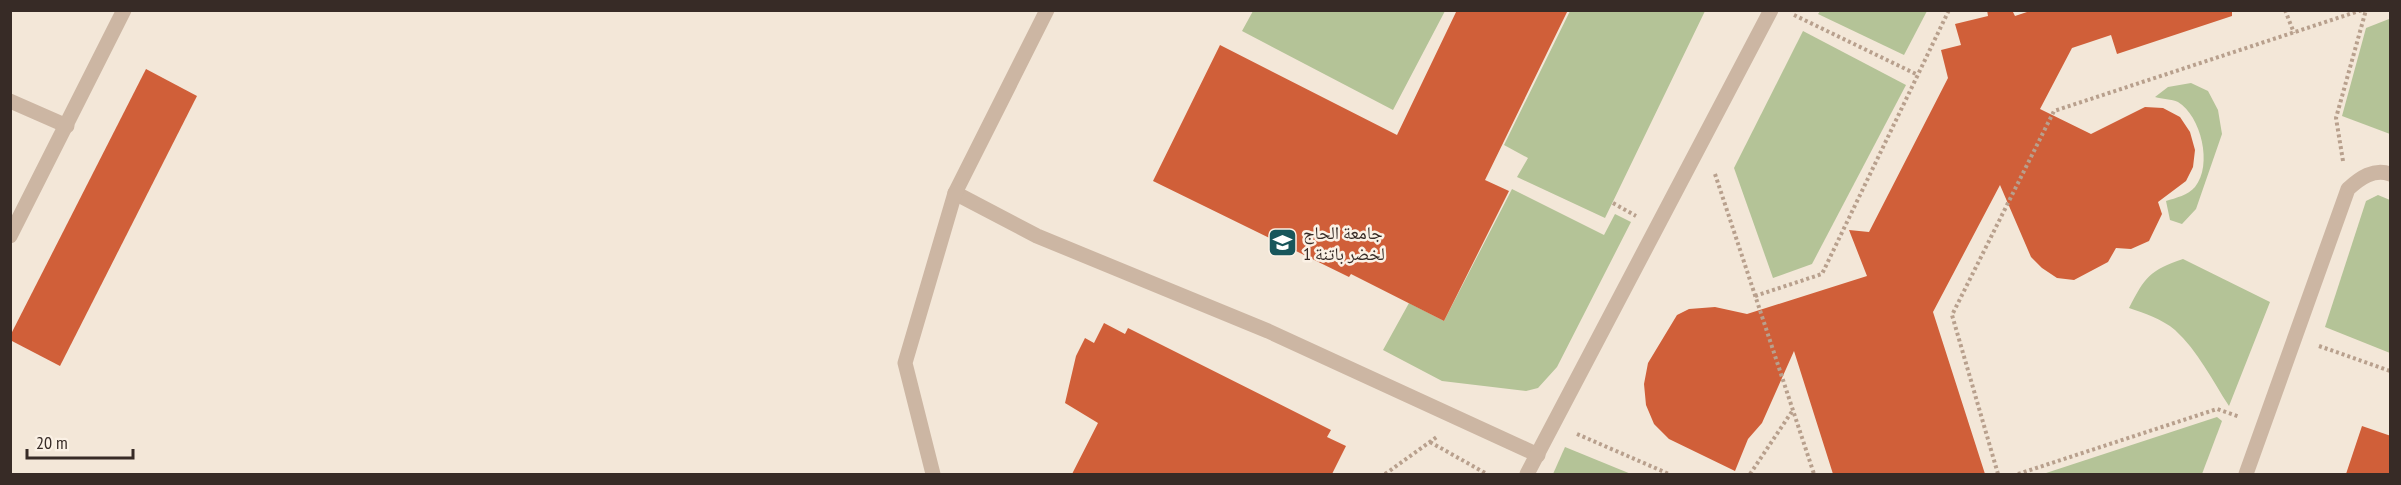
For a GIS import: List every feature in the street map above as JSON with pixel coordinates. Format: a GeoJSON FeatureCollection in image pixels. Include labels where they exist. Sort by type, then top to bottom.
{"type":"FeatureCollection","features":[{"type":"Feature","properties":{"kind":"street"},"geometry":{"type":"LineString","coordinates":[[10,236],[124,10]]}},
{"type":"Feature","properties":{"kind":"street"},"geometry":{"type":"LineString","coordinates":[[933,474],[905,363],[956,193],[1047,10]]}},
{"type":"Feature","properties":{"kind":"street"},"geometry":{"type":"LineString","coordinates":[[1527,474],[1771,10]]}},
{"type":"Feature","properties":{"kind":"street"},"geometry":{"type":"LineString","coordinates":[[10,101],[67,126]]}},
{"type":"Feature","properties":{"kind":"street"},"geometry":{"type":"LineString","coordinates":[[2246,474],[2348,189],[2359,179],[2372,173],[2391,174]]}},
{"type":"Feature","properties":{"kind":"street"},"geometry":{"type":"LineString","coordinates":[[956,193],[1037,236],[1268,331],[1538,454]]}},
{"type":"Feature","properties":{"kind":"path"},"geometry":{"type":"LineString","coordinates":[[1786,10],[1918,75]]}},
{"type":"Feature","properties":{"kind":"path"},"geometry":{"type":"LineString","coordinates":[[1755,296],[1822,274],[1948,10]]}},
{"type":"Feature","properties":{"kind":"path"},"geometry":{"type":"LineString","coordinates":[[2285,10],[2294,33]]}},
{"type":"Feature","properties":{"kind":"path"},"geometry":{"type":"LineString","coordinates":[[1998,474],[1952,315],[2054,111],[2364,10]]}},
{"type":"Feature","properties":{"kind":"path"},"geometry":{"type":"LineString","coordinates":[[2348,189],[2336,118],[2364,10]]}},
{"type":"Feature","properties":{"kind":"path"},"geometry":{"type":"LineString","coordinates":[[1704,139],[1814,474]]}},
{"type":"Feature","properties":{"kind":"path"},"geometry":{"type":"LineString","coordinates":[[2296,339],[2391,371]]}},
{"type":"Feature","properties":{"kind":"path"},"geometry":{"type":"LineString","coordinates":[[2018,474],[2217,409],[2263,426]]}},
{"type":"Feature","properties":{"kind":"path"},"geometry":{"type":"LineString","coordinates":[[1750,474],[1793,410]]}},
{"type":"Feature","properties":{"kind":"path"},"geometry":{"type":"LineString","coordinates":[[1385,474],[1461,419]]}},
{"type":"Feature","properties":{"kind":"path"},"geometry":{"type":"LineString","coordinates":[[1554,424],[1669,474]]}},
{"type":"Feature","properties":{"kind":"path"},"geometry":{"type":"LineString","coordinates":[[1430,442],[1487,474]]}},
{"type":"Feature","properties":{"kind":"green space"},"geometry":{"type":"Polygon","coordinates":[[[1821,10],[1927,11],[1904,55],[1818,14],[1821,10]]]}},
{"type":"Feature","properties":{"kind":"green space"},"geometry":{"type":"Polygon","coordinates":[[[1253,11],[1445,11],[1393,110],[1242,31],[1253,11]]]}},
{"type":"Feature","properties":{"kind":"green space"},"geometry":{"type":"Polygon","coordinates":[[[1570,11],[1705,11],[1605,218],[1517,177],[1528,158],[1504,145],[1570,11]]]}},
{"type":"Feature","properties":{"kind":"green space"},"geometry":{"type":"Polygon","coordinates":[[[2389,19],[2390,134],[2342,116],[2366,28],[2389,19]]]}},
{"type":"Feature","properties":{"kind":"green space"},"geometry":{"type":"Polygon","coordinates":[[[1803,31],[1906,85],[1812,264],[1773,278],[1734,168],[1803,31]]]}},
{"type":"Feature","properties":{"kind":"green space"},"geometry":{"type":"Polygon","coordinates":[[[2191,83],[2208,91],[2218,110],[2222,134],[2196,209],[2182,224],[2170,220],[2166,201],[2185,194],[2195,187],[2203,166],[2202,142],[2193,118],[2186,109],[2176,101],[2155,97],[2168,87],[2191,83]]]}},
{"type":"Feature","properties":{"kind":"green space"},"geometry":{"type":"Polygon","coordinates":[[[1512,189],[1604,235],[1615,214],[1631,222],[1557,367],[1538,388],[1526,391],[1442,381],[1383,350],[1409,303],[1444,321],[1512,189]]]}},
{"type":"Feature","properties":{"kind":"green space"},"geometry":{"type":"Polygon","coordinates":[[[2378,195],[2390,200],[2390,353],[2325,327],[2366,201],[2378,195]]]}},
{"type":"Feature","properties":{"kind":"green space"},"geometry":{"type":"Polygon","coordinates":[[[2183,259],[2270,302],[2229,406],[2198,356],[2175,330],[2147,314],[2129,308],[2150,276],[2163,267],[2183,259]]]}},
{"type":"Feature","properties":{"kind":"green space"},"geometry":{"type":"Polygon","coordinates":[[[2217,417],[2222,421],[2202,474],[2043,474],[2217,417]]]}},
{"type":"Feature","properties":{"kind":"green space"},"geometry":{"type":"Polygon","coordinates":[[[1565,447],[1631,474],[1553,474],[1565,447]]]}},
{"type":"Feature","properties":{"kind":"building"},"geometry":{"type":"Polygon","coordinates":[[[1457,10],[1568,10],[1485,180],[1509,191],[1444,321],[1351,274],[1349,277],[1153,181],[1220,45],[1397,135],[1457,10]]]}},
{"type":"Feature","properties":{"kind":"building"},"geometry":{"type":"Polygon","coordinates":[[[1987,10],[2012,10],[2015,16],[2033,10],[2232,10],[2232,16],[2117,54],[2111,35],[2072,48],[2040,109],[2091,134],[2145,107],[2163,108],[2180,117],[2190,132],[2195,150],[2193,167],[2186,181],[2158,202],[2162,214],[2149,241],[2131,249],[2116,248],[2108,262],[2074,280],[2057,278],[2031,257],[2000,185],[1933,312],[1985,474],[1833,474],[1794,351],[1762,423],[1748,439],[1735,471],[1669,439],[1654,424],[1646,405],[1644,384],[1648,363],[1677,315],[1689,309],[1715,307],[1747,314],[1867,276],[1849,230],[1869,232],[1948,78],[1941,50],[1961,45],[1955,24],[1988,16],[1987,10]]]}},
{"type":"Feature","properties":{"kind":"building"},"geometry":{"type":"Polygon","coordinates":[[[146,69],[197,96],[60,366],[10,340],[10,336],[146,69]]]}},
{"type":"Feature","properties":{"kind":"building"},"geometry":{"type":"Polygon","coordinates":[[[1104,323],[1125,334],[1128,328],[1331,430],[1327,437],[1346,446],[1332,474],[1072,474],[1098,423],[1065,403],[1076,356],[1085,338],[1094,343],[1104,323]]]}},
{"type":"Feature","properties":{"kind":"building"},"geometry":{"type":"Polygon","coordinates":[[[2362,426],[2391,436],[2391,474],[2346,474],[2362,426]]]}},
{"type":"Feature","properties":{"kind":"place","name":"جامعة الحاج لخضر باتنة 1"},"geometry":{"type":"Point","coordinates":[1282,242]}}]}
